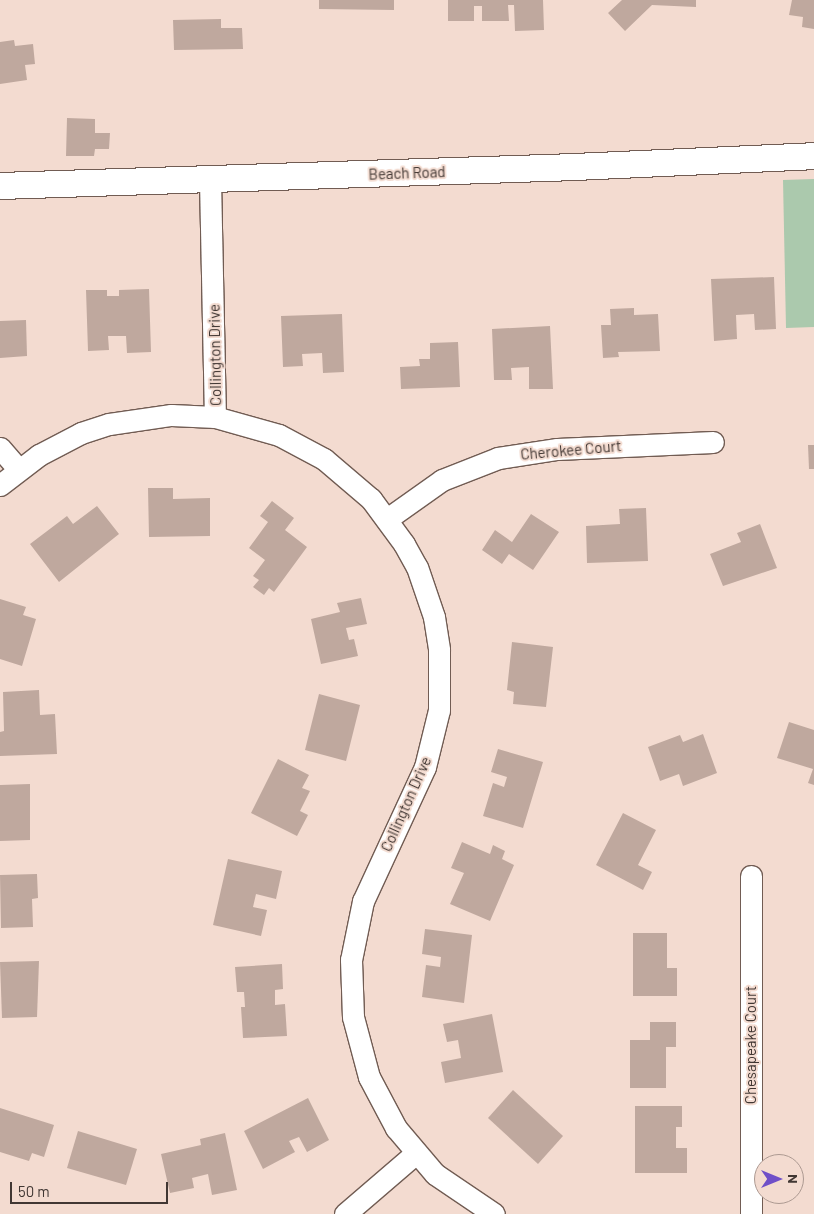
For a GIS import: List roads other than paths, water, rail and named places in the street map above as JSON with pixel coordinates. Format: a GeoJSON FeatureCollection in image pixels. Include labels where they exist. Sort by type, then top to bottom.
{"type":"FeatureCollection","features":[{"type":"Feature","properties":{"kind":"street","name":"Beach Road"},"geometry":{"type":"LineString","coordinates":[[0,186],[210,180],[814,156]]}},
{"type":"Feature","properties":{"kind":"street","name":"Collington Drive"},"geometry":{"type":"LineString","coordinates":[[210,180],[216,417],[279,435],[324,459],[353,482],[387,519],[417,567],[434,617],[439,650],[439,710],[425,767],[363,901],[355,931],[351,989],[359,1046],[381,1105],[416,1153],[455,1190],[494,1214]]}},
{"type":"Feature","properties":{"kind":"street"},"geometry":{"type":"LineString","coordinates":[[0,485],[18,469],[58,445],[109,424],[171,415],[216,417]]}},
{"type":"Feature","properties":{"kind":"street","name":"Cherokee Court"},"geometry":{"type":"LineString","coordinates":[[387,519],[442,480],[508,456],[557,449],[713,442]]}},
{"type":"Feature","properties":{"kind":"street"},"geometry":{"type":"LineString","coordinates":[[0,448],[18,469]]}},
{"type":"Feature","properties":{"kind":"street","name":"Chesapeake Court"},"geometry":{"type":"LineString","coordinates":[[751,876],[751,1214]]}},
{"type":"Feature","properties":{"kind":"street"},"geometry":{"type":"LineString","coordinates":[[344,1214],[416,1153]]}}]}
